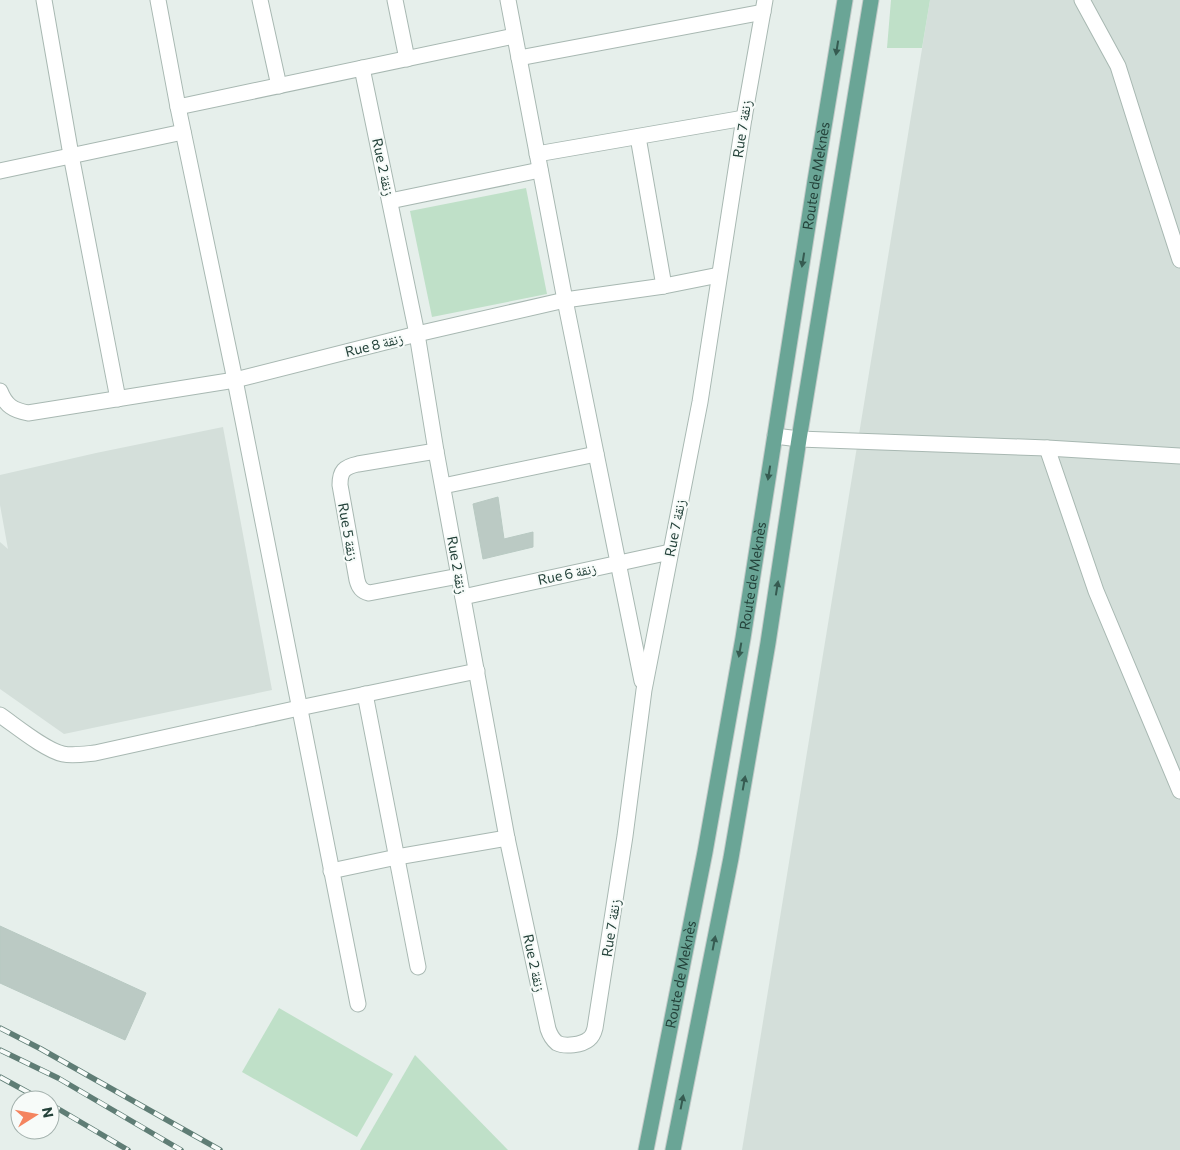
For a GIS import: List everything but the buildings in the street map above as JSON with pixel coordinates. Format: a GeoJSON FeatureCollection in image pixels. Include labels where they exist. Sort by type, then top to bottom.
{"type":"FeatureCollection","features":[{"type":"Feature","properties":{"kind":"main road","name":"Route de Meknès"},"geometry":{"type":"LineString","coordinates":[[646,1150],[705,852],[744,628],[845,0]]}},
{"type":"Feature","properties":{"kind":"main road","name":"Route de Meknès"},"geometry":{"type":"LineString","coordinates":[[673,1150],[731,858],[768,643],[799,439],[871,0]]}},
{"type":"Feature","properties":{"kind":"street"},"geometry":{"type":"LineString","coordinates":[[44,0],[118,398]]}},
{"type":"Feature","properties":{"kind":"street"},"geometry":{"type":"LineString","coordinates":[[158,0],[358,1004]]}},
{"type":"Feature","properties":{"kind":"street"},"geometry":{"type":"LineString","coordinates":[[260,0],[278,86]]}},
{"type":"Feature","properties":{"kind":"street"},"geometry":{"type":"LineString","coordinates":[[395,0],[406,59]]}},
{"type":"Feature","properties":{"kind":"street"},"geometry":{"type":"LineString","coordinates":[[508,0],[565,300],[644,690]]}},
{"type":"Feature","properties":{"kind":"street"},"geometry":{"type":"LineString","coordinates":[[1082,0],[1118,66],[1180,260]]}},
{"type":"Feature","properties":{"kind":"street"},"geometry":{"type":"LineString","coordinates":[[519,58],[764,6]]}},
{"type":"Feature","properties":{"kind":"street","name":"Rue 7 زنقة"},"geometry":{"type":"LineString","coordinates":[[573,1044],[588,1040],[595,1028],[625,836],[644,690],[700,402],[744,118],[764,6]]}},
{"type":"Feature","properties":{"kind":"street"},"geometry":{"type":"LineString","coordinates":[[178,107],[514,36]]}},
{"type":"Feature","properties":{"kind":"street","name":"Rue 2 زنقة"},"geometry":{"type":"LineString","coordinates":[[362,68],[417,334],[436,451],[508,838],[548,1029],[551,1037],[556,1042],[566,1045],[573,1044]]}},
{"type":"Feature","properties":{"kind":"street"},"geometry":{"type":"LineString","coordinates":[[537,154],[744,118]]}},
{"type":"Feature","properties":{"kind":"street"},"geometry":{"type":"LineString","coordinates":[[0,171],[184,132]]}},
{"type":"Feature","properties":{"kind":"street"},"geometry":{"type":"LineString","coordinates":[[638,136],[664,286]]}},
{"type":"Feature","properties":{"kind":"street"},"geometry":{"type":"LineString","coordinates":[[390,201],[540,170]]}},
{"type":"Feature","properties":{"kind":"street","name":"Rue 8 زنقة"},"geometry":{"type":"LineString","coordinates":[[0,391],[9,406],[28,413],[235,380],[417,334],[565,300],[664,286],[719,275]]}},
{"type":"Feature","properties":{"kind":"street"},"geometry":{"type":"LineString","coordinates":[[775,436],[799,439],[1047,448],[1180,456]]}},
{"type":"Feature","properties":{"kind":"street"},"geometry":{"type":"LineString","coordinates":[[1047,448],[1096,591],[1180,791]]}},
{"type":"Feature","properties":{"kind":"street","name":"Rue 5 زنقة"},"geometry":{"type":"LineString","coordinates":[[436,451],[358,464],[347,467],[340,474],[340,485],[357,580],[359,587],[369,593],[459,576]]}},
{"type":"Feature","properties":{"kind":"street"},"geometry":{"type":"LineString","coordinates":[[443,486],[596,454]]}},
{"type":"Feature","properties":{"kind":"street","name":"Rue 6 زنقة"},"geometry":{"type":"LineString","coordinates":[[463,597],[670,552]]}},
{"type":"Feature","properties":{"kind":"street"},"geometry":{"type":"LineString","coordinates":[[0,715],[53,751],[65,755],[79,755],[477,671]]}},
{"type":"Feature","properties":{"kind":"street"},"geometry":{"type":"LineString","coordinates":[[365,694],[418,967]]}},
{"type":"Feature","properties":{"kind":"street"},"geometry":{"type":"LineString","coordinates":[[331,870],[508,838]]}},
{"type":"Feature","properties":{"kind":"shaded area"},"geometry":{"type":"Polygon","coordinates":[[[930,0],[1180,0],[1180,1150],[742,1150],[930,0]]]}},
{"type":"Feature","properties":{"kind":"shaded area"},"geometry":{"type":"Polygon","coordinates":[[[223,427],[272,690],[64,734],[0,689],[0,542],[8,549],[0,505],[0,475],[223,427]]]}},
{"type":"Feature","properties":{"kind":"green space"},"geometry":{"type":"Polygon","coordinates":[[[891,0],[930,0],[922,48],[887,48],[891,0]]]}},
{"type":"Feature","properties":{"kind":"green space"},"geometry":{"type":"Polygon","coordinates":[[[526,188],[547,294],[432,317],[410,211],[526,188]]]}},
{"type":"Feature","properties":{"kind":"green space"},"geometry":{"type":"Polygon","coordinates":[[[279,1008],[393,1074],[357,1137],[242,1072],[279,1008]]]}},
{"type":"Feature","properties":{"kind":"green space"},"geometry":{"type":"Polygon","coordinates":[[[415,1055],[508,1150],[360,1150],[415,1055]]]}},
{"type":"Feature","properties":{"kind":"railway"},"geometry":{"type":"LineString","coordinates":[[0,1028],[41,1049],[220,1150]]}},
{"type":"Feature","properties":{"kind":"railway"},"geometry":{"type":"LineString","coordinates":[[0,1050],[58,1078],[181,1150]]}},
{"type":"Feature","properties":{"kind":"railway"},"geometry":{"type":"LineString","coordinates":[[0,1077],[24,1090]]}},
{"type":"Feature","properties":{"kind":"railway"},"geometry":{"type":"LineString","coordinates":[[60,1110],[128,1150]]}}]}
